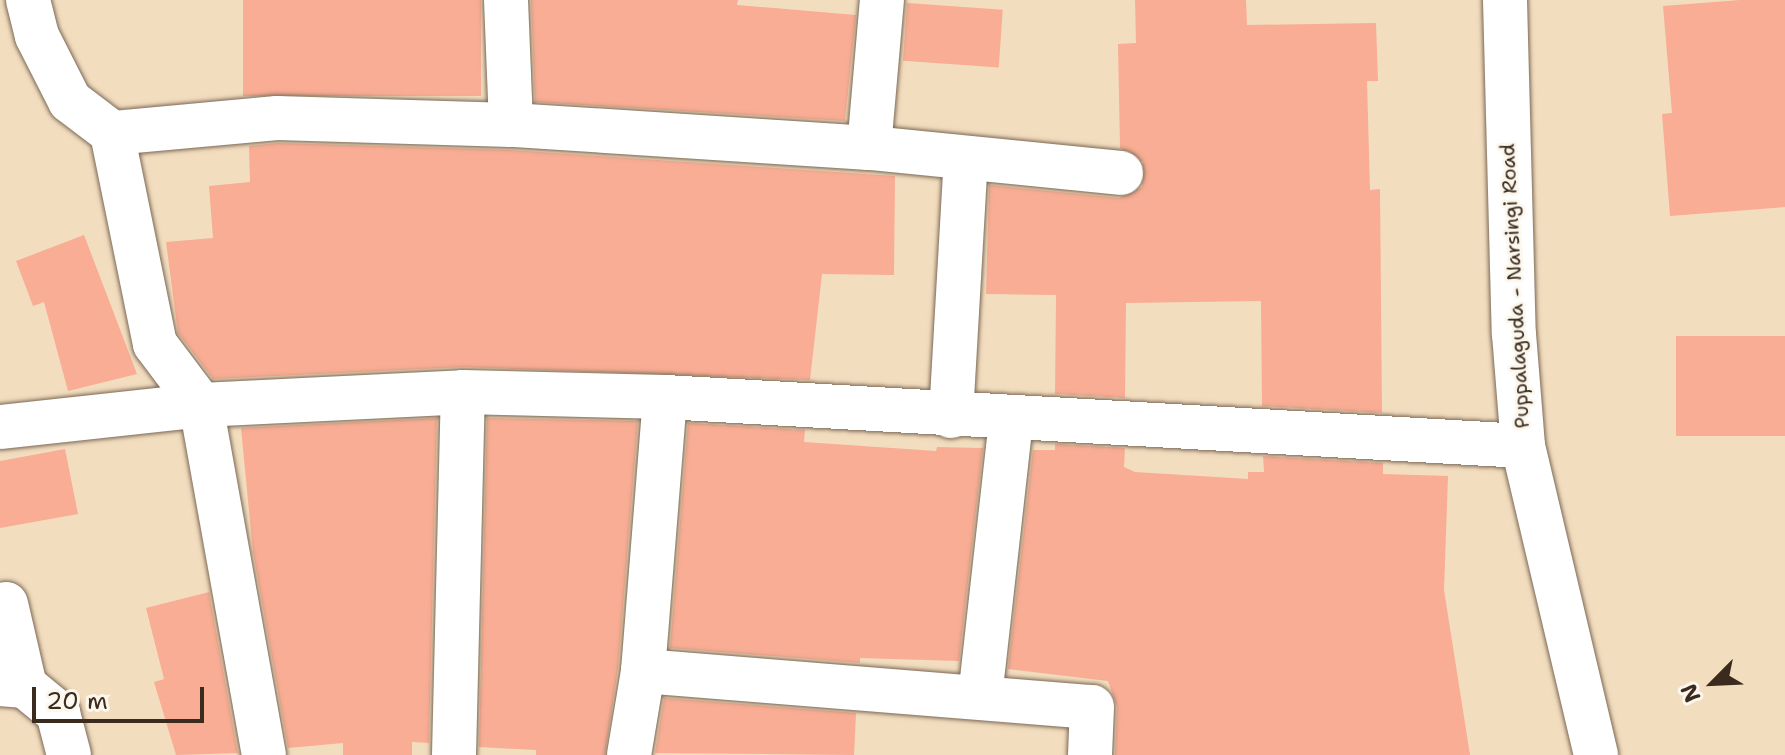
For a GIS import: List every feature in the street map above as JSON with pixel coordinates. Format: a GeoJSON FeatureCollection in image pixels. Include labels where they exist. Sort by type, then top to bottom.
{"type":"FeatureCollection","features":[{"type":"Feature","properties":{"kind":"street"},"geometry":{"type":"LineString","coordinates":[[28,0],[37,36],[70,101],[112,133],[155,344],[201,405],[264,755]]}},
{"type":"Feature","properties":{"kind":"street"},"geometry":{"type":"LineString","coordinates":[[506,0],[511,125]]}},
{"type":"Feature","properties":{"kind":"street"},"geometry":{"type":"LineString","coordinates":[[869,148],[882,0]]}},
{"type":"Feature","properties":{"kind":"street","name":"Puppalaguda - Narsingi Road"},"geometry":{"type":"LineString","coordinates":[[1505,0],[1514,334],[1523,446],[1596,755]]}},
{"type":"Feature","properties":{"kind":"street"},"geometry":{"type":"LineString","coordinates":[[112,133],[277,118],[511,125],[869,148],[1121,173]]}},
{"type":"Feature","properties":{"kind":"street"},"geometry":{"type":"LineString","coordinates":[[951,416],[966,158]]}},
{"type":"Feature","properties":{"kind":"street"},"geometry":{"type":"LineString","coordinates":[[0,427],[201,405],[463,392],[665,397],[951,416],[1523,446]]}},
{"type":"Feature","properties":{"kind":"street"},"geometry":{"type":"LineString","coordinates":[[454,755],[463,392]]}},
{"type":"Feature","properties":{"kind":"street"},"geometry":{"type":"LineString","coordinates":[[629,755],[643,671],[665,397]]}},
{"type":"Feature","properties":{"kind":"street"},"geometry":{"type":"LineString","coordinates":[[980,697],[1011,419]]}},
{"type":"Feature","properties":{"kind":"street"},"geometry":{"type":"LineString","coordinates":[[6,604],[13,685],[58,713],[69,755]]}},
{"type":"Feature","properties":{"kind":"street"},"geometry":{"type":"LineString","coordinates":[[643,671],[1092,707],[1090,755]]}},
{"type":"Feature","properties":{"kind":"building"},"geometry":{"type":"Polygon","coordinates":[[[243,0],[481,0],[481,96],[243,96],[243,0]]]}},
{"type":"Feature","properties":{"kind":"building"},"geometry":{"type":"Polygon","coordinates":[[[531,0],[738,0],[737,5],[856,15],[845,121],[535,102],[531,0]]]}},
{"type":"Feature","properties":{"kind":"building"},"geometry":{"type":"Polygon","coordinates":[[[1135,0],[1246,0],[1247,25],[1376,23],[1378,81],[1367,81],[1370,190],[1380,189],[1382,413],[1262,406],[1261,301],[1126,303],[1125,398],[1055,394],[1056,295],[986,294],[989,185],[1119,198],[1142,187],[1143,162],[1120,148],[1118,44],[1136,43],[1135,0]]]}},
{"type":"Feature","properties":{"kind":"building"},"geometry":{"type":"Polygon","coordinates":[[[1785,0],[1785,207],[1670,216],[1662,114],[1672,113],[1663,6],[1785,0]]]}},
{"type":"Feature","properties":{"kind":"building"},"geometry":{"type":"Polygon","coordinates":[[[907,3],[1003,10],[999,68],[903,61],[907,3]]]}},
{"type":"Feature","properties":{"kind":"building"},"geometry":{"type":"Polygon","coordinates":[[[278,143],[510,150],[895,176],[894,275],[822,274],[810,380],[464,367],[213,379],[178,333],[166,242],[213,238],[209,186],[250,182],[249,146],[278,143]]]}},
{"type":"Feature","properties":{"kind":"building"},"geometry":{"type":"Polygon","coordinates":[[[84,235],[137,374],[68,391],[44,302],[33,306],[16,261],[84,235]]]}},
{"type":"Feature","properties":{"kind":"building"},"geometry":{"type":"Polygon","coordinates":[[[1676,336],[1785,336],[1785,436],[1676,436],[1676,336]]]}},
{"type":"Feature","properties":{"kind":"building"},"geometry":{"type":"Polygon","coordinates":[[[437,418],[429,743],[412,742],[412,755],[343,755],[343,743],[288,748],[253,552],[241,428],[437,418]]]}},
{"type":"Feature","properties":{"kind":"building"},"geometry":{"type":"Polygon","coordinates":[[[487,418],[638,421],[618,668],[605,755],[536,755],[536,750],[479,747],[487,418]]]}},
{"type":"Feature","properties":{"kind":"building"},"geometry":{"type":"Polygon","coordinates":[[[688,423],[805,430],[804,442],[936,451],[937,447],[983,448],[959,661],[860,658],[860,663],[670,648],[688,423]]]}},
{"type":"Feature","properties":{"kind":"building"},"geometry":{"type":"Polygon","coordinates":[[[1055,444],[1125,448],[1124,467],[1135,472],[1248,479],[1248,472],[1264,472],[1263,456],[1383,463],[1383,474],[1448,476],[1444,590],[1470,755],[1115,755],[1117,707],[1108,681],[1008,669],[1033,450],[1055,450],[1055,444]]]}},
{"type":"Feature","properties":{"kind":"building"},"geometry":{"type":"Polygon","coordinates":[[[65,449],[78,514],[0,528],[0,461],[65,449]]]}},
{"type":"Feature","properties":{"kind":"building"},"geometry":{"type":"Polygon","coordinates":[[[209,592],[238,753],[176,755],[154,682],[164,679],[146,608],[209,592]]]}},
{"type":"Feature","properties":{"kind":"building"},"geometry":{"type":"Polygon","coordinates":[[[664,698],[856,713],[854,755],[655,753],[664,698]]]}}]}
